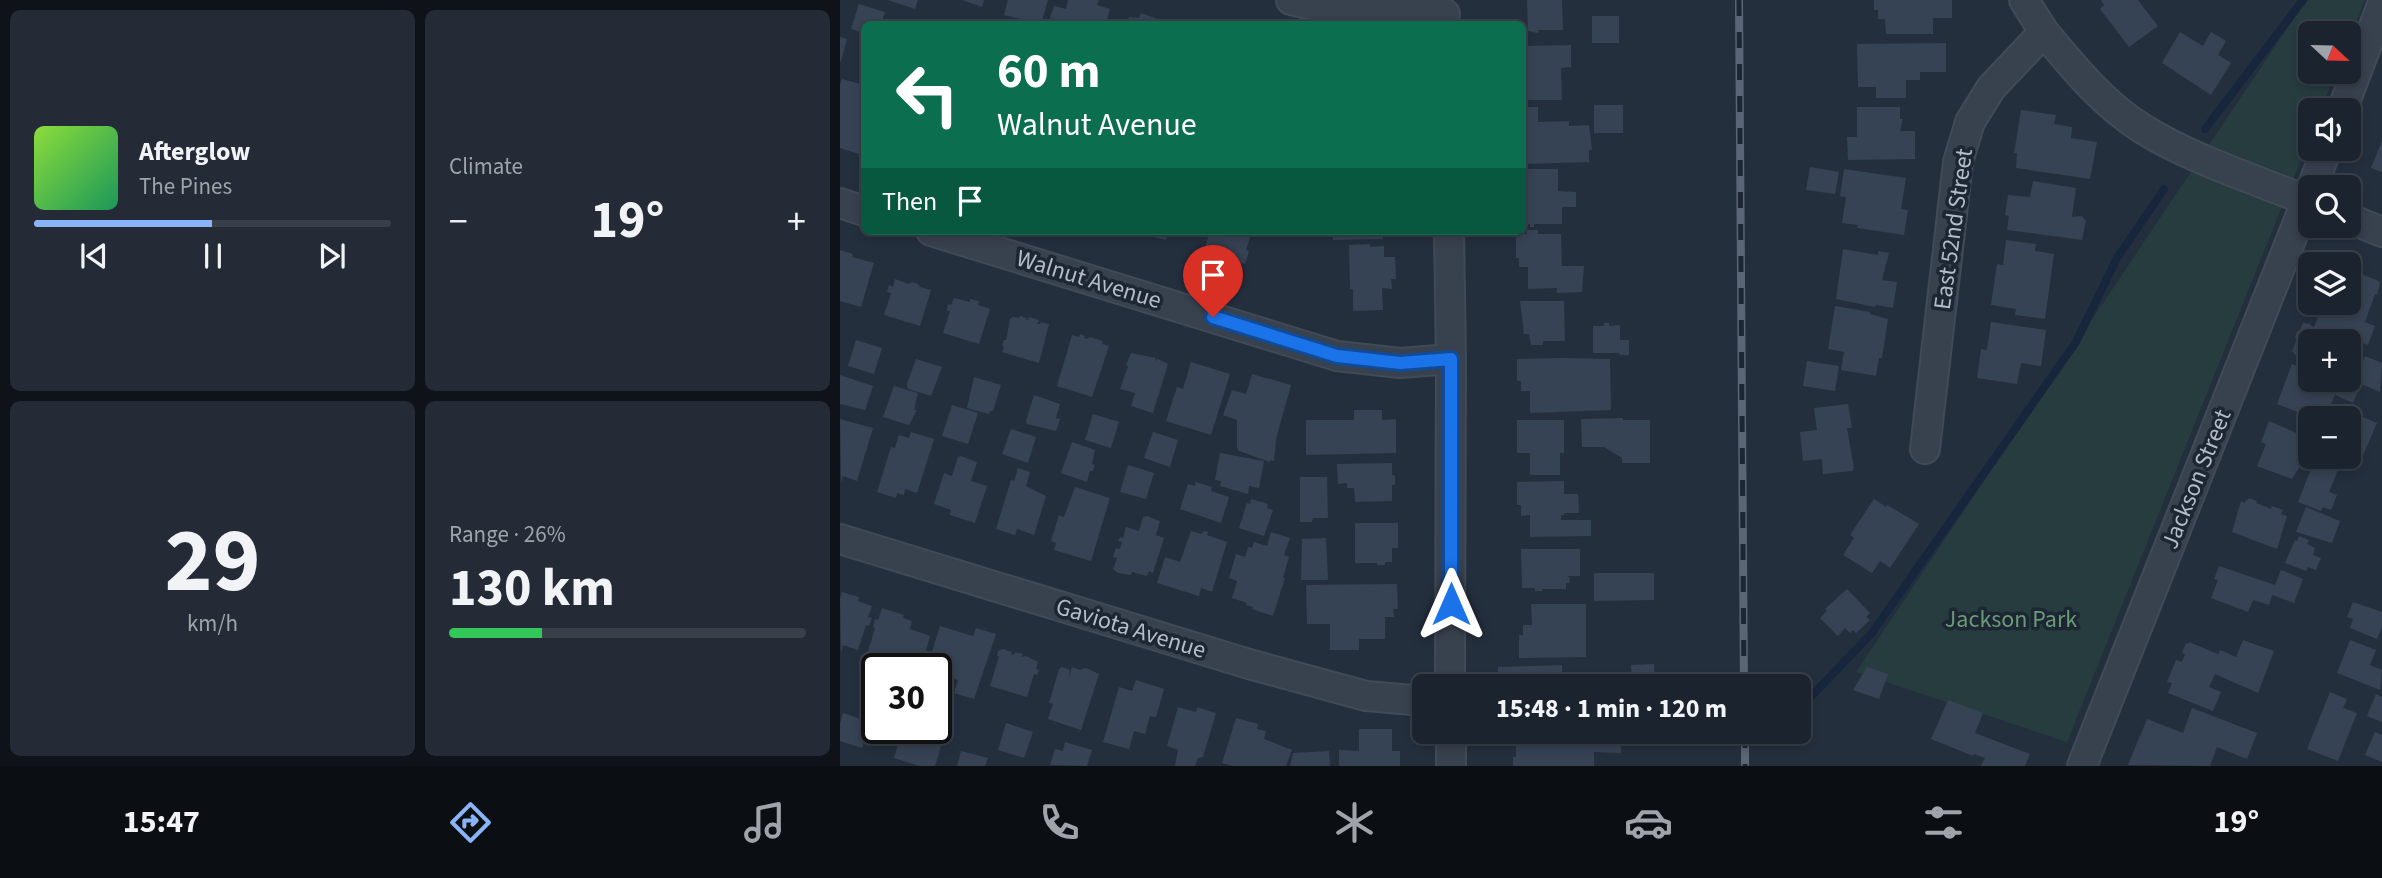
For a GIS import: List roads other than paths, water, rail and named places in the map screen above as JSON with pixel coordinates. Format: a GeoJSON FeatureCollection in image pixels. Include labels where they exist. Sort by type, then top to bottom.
{"type":"FeatureCollection","features":[{"type":"Feature","properties":{"kind":"street"},"geometry":{"type":"LineString","coordinates":[[1291,0],[1311,6],[1364,14],[1445,13]]}},
{"type":"Feature","properties":{"kind":"street"},"geometry":{"type":"LineString","coordinates":[[2024,0],[2044,32],[2077,73],[2141,128],[2175,147],[2298,191]]}},
{"type":"Feature","properties":{"kind":"street"},"geometry":{"type":"LineString","coordinates":[[2347,98],[2382,5]]}},
{"type":"Feature","properties":{"kind":"street","name":"East 52nd Street"},"geometry":{"type":"LineString","coordinates":[[1925,449],[1958,162],[1970,122],[1991,88],[2044,32]]}},
{"type":"Feature","properties":{"kind":"street"},"geometry":{"type":"LineString","coordinates":[[840,203],[861,210]]}},
{"type":"Feature","properties":{"kind":"street"},"geometry":{"type":"LineString","coordinates":[[2361,223],[2382,232]]}},
{"type":"Feature","properties":{"kind":"street","name":"Jackson Street"},"geometry":{"type":"LineString","coordinates":[[2082,766],[2298,225]]}},
{"type":"Feature","properties":{"kind":"street","name":"Walnut Avenue"},"geometry":{"type":"LineString","coordinates":[[944,235],[1337,356],[1400,363],[1451,359]]}},
{"type":"Feature","properties":{"kind":"street"},"geometry":{"type":"LineString","coordinates":[[1449,235],[1450,674]]}},
{"type":"Feature","properties":{"kind":"street","name":"Gaviota Avenue"},"geometry":{"type":"LineString","coordinates":[[840,539],[1250,664],[1366,696],[1412,700]]}},
{"type":"Feature","properties":{"kind":"street"},"geometry":{"type":"LineString","coordinates":[[1451,744],[1451,766]]}},
{"type":"Feature","properties":{"kind":"waterway"},"geometry":{"type":"LineString","coordinates":[[2205,129],[2303,0]]}},
{"type":"Feature","properties":{"kind":"waterway"},"geometry":{"type":"LineString","coordinates":[[1811,697],[1872,633],[2076,342],[2117,258],[2164,189]]}},
{"type":"Feature","properties":{"kind":"railway"},"geometry":{"type":"LineString","coordinates":[[1739,0],[1744,674]]}},
{"type":"Feature","properties":{"kind":"railway"},"geometry":{"type":"LineString","coordinates":[[1745,744],[1745,766]]}},
{"type":"Feature","properties":{"kind":"park label","name":"Jackson Park"},"geometry":{"type":"Point","coordinates":[2011,619]}}]}
